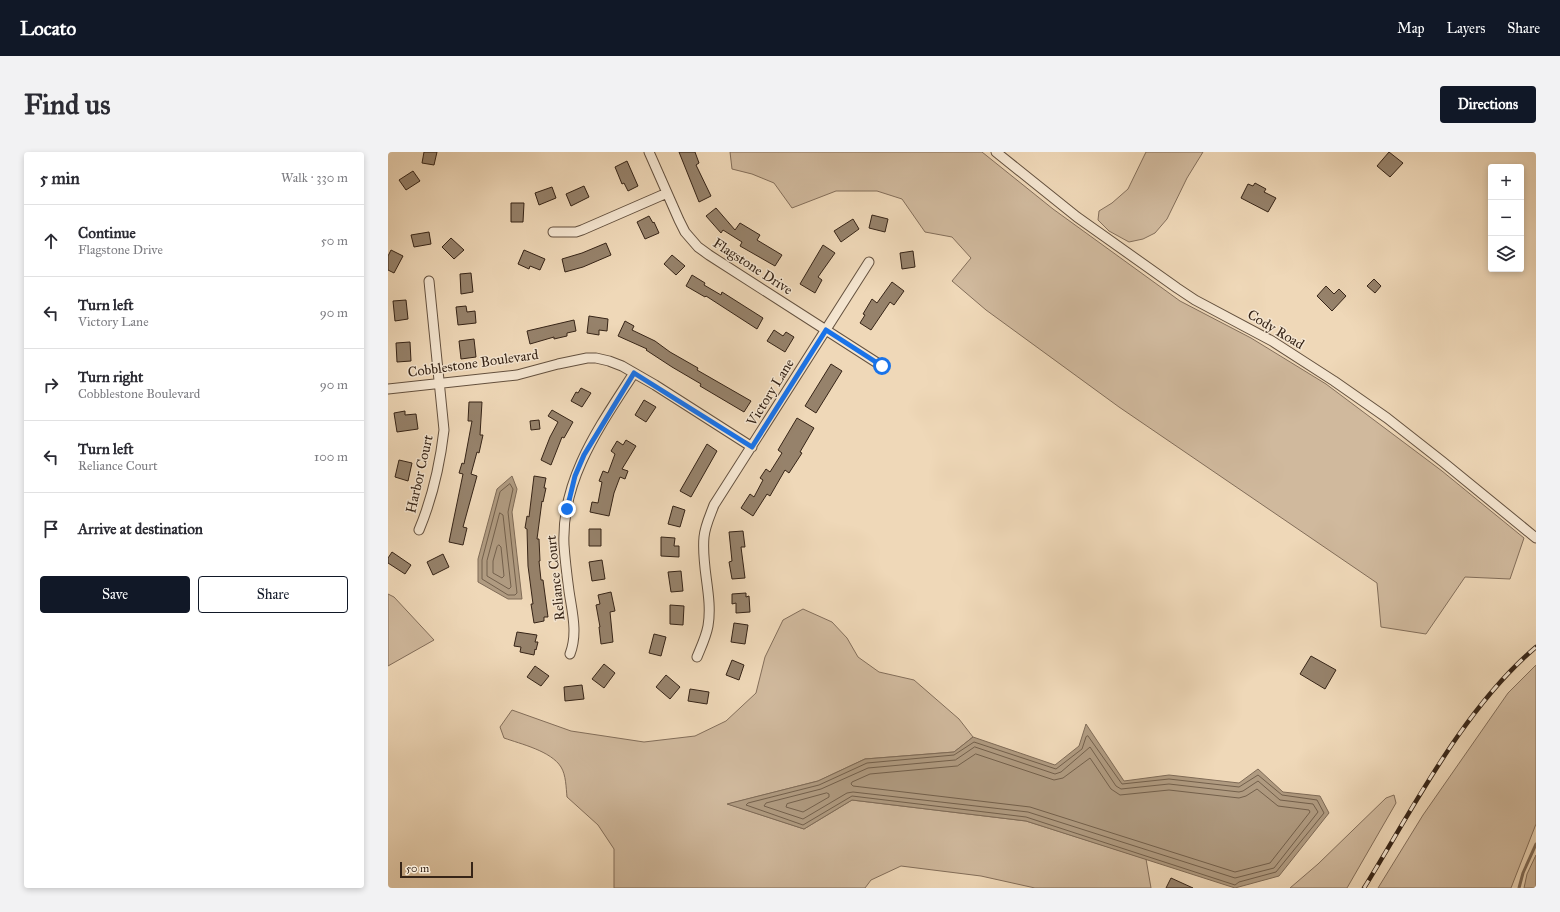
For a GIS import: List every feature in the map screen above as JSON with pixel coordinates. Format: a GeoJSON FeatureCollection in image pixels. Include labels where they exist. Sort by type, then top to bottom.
{"type":"FeatureCollection","features":[{"type":"Feature","properties":{"kind":"street","name":"Flagstone Drive"},"geometry":{"type":"LineString","coordinates":[[649,152],[685,232],[698,246],[709,255],[882,366]]}},
{"type":"Feature","properties":{"kind":"street","name":"Cody Road"},"geometry":{"type":"LineString","coordinates":[[996,152],[1077,217],[1177,288],[1195,300],[1272,341],[1334,381],[1387,418],[1444,462],[1536,538]]}},
{"type":"Feature","properties":{"kind":"street"},"geometry":{"type":"LineString","coordinates":[[553,232],[576,232],[582,230],[667,193]]}},
{"type":"Feature","properties":{"kind":"street","name":"Victory Lane"},"geometry":{"type":"LineString","coordinates":[[696,657],[703,643],[708,625],[709,604],[704,566],[704,538],[707,522],[714,506],[868,262]]}},
{"type":"Feature","properties":{"kind":"street","name":"Harbor Court"},"geometry":{"type":"LineString","coordinates":[[419,530],[426,514],[442,448],[444,430],[429,281]]}},
{"type":"Feature","properties":{"kind":"street","name":"Cobblestone Boulevard"},"geometry":{"type":"LineString","coordinates":[[388,389],[517,374],[587,358],[609,360],[634,373],[752,447]]}},
{"type":"Feature","properties":{"kind":"street","name":"Reliance Court"},"geometry":{"type":"LineString","coordinates":[[570,654],[574,645],[575,630],[568,589],[564,544],[567,509],[575,476],[584,455],[634,373]]}},
{"type":"Feature","properties":{"kind":"shaded area"},"geometry":{"type":"Polygon","coordinates":[[[730,152],[982,152],[1053,209],[1180,301],[1251,338],[1326,384],[1442,471],[1524,538],[1510,579],[1465,577],[1426,634],[1381,627],[1377,583],[1119,407],[986,310],[952,281],[971,258],[952,237],[925,232],[902,199],[877,191],[836,191],[792,208],[774,183],[752,174],[732,169],[730,152]]]}},
{"type":"Feature","properties":{"kind":"shaded area"},"geometry":{"type":"Polygon","coordinates":[[[1146,152],[1203,152],[1187,178],[1167,219],[1155,233],[1143,239],[1129,242],[1109,231],[1098,220],[1099,211],[1112,203],[1128,189],[1146,152]]]}},
{"type":"Feature","properties":{"kind":"shaded area"},"geometry":{"type":"Polygon","coordinates":[[[388,594],[394,597],[434,640],[388,666],[388,594]]]}},
{"type":"Feature","properties":{"kind":"shaded area"},"geometry":{"type":"Polygon","coordinates":[[[803,609],[832,622],[847,638],[858,657],[879,672],[914,680],[959,719],[973,737],[954,752],[865,759],[818,781],[728,804],[804,829],[852,800],[1026,821],[1146,859],[1151,888],[1035,888],[981,876],[901,866],[871,880],[865,888],[614,888],[614,849],[598,825],[567,797],[565,777],[561,767],[556,761],[543,752],[504,738],[500,727],[512,710],[571,731],[644,742],[695,736],[726,721],[756,693],[765,657],[783,620],[803,609]]]}},
{"type":"Feature","properties":{"kind":"shaded area"},"geometry":{"type":"Polygon","coordinates":[[[1536,665],[1536,824],[1511,888],[1378,888],[1423,815],[1508,693],[1536,665]]]}},
{"type":"Feature","properties":{"kind":"shaded area"},"geometry":{"type":"Polygon","coordinates":[[[1394,795],[1396,803],[1347,888],[1290,888],[1318,864],[1386,798],[1394,795]]]}},
{"type":"Feature","properties":{"kind":"shaded area"},"geometry":{"type":"Polygon","coordinates":[[[1536,855],[1536,888],[1524,888],[1527,874],[1536,855]]]}},
{"type":"Feature","properties":{"kind":"water"},"geometry":{"type":"Polygon","coordinates":[[[512,476],[517,489],[512,512],[522,599],[508,599],[478,582],[478,559],[497,489],[512,476]]]}},
{"type":"Feature","properties":{"kind":"water"},"geometry":{"type":"Polygon","coordinates":[[[1086,724],[1124,781],[1169,775],[1239,783],[1258,769],[1283,792],[1320,796],[1329,813],[1279,876],[1235,888],[1026,821],[852,800],[804,829],[727,804],[818,781],[865,759],[954,752],[973,737],[1055,765],[1079,746],[1086,724]]]}},
{"type":"Feature","properties":{"kind":"building"},"geometry":{"type":"Polygon","coordinates":[[[424,152],[437,152],[434,165],[422,163],[424,152]]]}},
{"type":"Feature","properties":{"kind":"building"},"geometry":{"type":"Polygon","coordinates":[[[679,152],[695,152],[699,163],[696,165],[711,196],[699,202],[679,152]]]}},
{"type":"Feature","properties":{"kind":"building"},"geometry":{"type":"Polygon","coordinates":[[[1389,152],[1403,163],[1390,177],[1377,166],[1389,152]]]}},
{"type":"Feature","properties":{"kind":"building"},"geometry":{"type":"Polygon","coordinates":[[[627,161],[638,186],[628,191],[624,183],[622,184],[615,167],[627,161]]]}},
{"type":"Feature","properties":{"kind":"building"},"geometry":{"type":"Polygon","coordinates":[[[413,171],[420,181],[406,190],[399,180],[413,171]]]}},
{"type":"Feature","properties":{"kind":"building"},"geometry":{"type":"Polygon","coordinates":[[[1255,183],[1266,189],[1264,192],[1276,198],[1268,212],[1241,198],[1248,184],[1253,186],[1255,183]]]}},
{"type":"Feature","properties":{"kind":"building"},"geometry":{"type":"Polygon","coordinates":[[[584,186],[589,197],[571,206],[566,194],[584,186]]]}},
{"type":"Feature","properties":{"kind":"building"},"geometry":{"type":"Polygon","coordinates":[[[552,187],[556,198],[539,205],[535,193],[552,187]]]}},
{"type":"Feature","properties":{"kind":"building"},"geometry":{"type":"Polygon","coordinates":[[[511,203],[524,203],[523,222],[511,222],[511,203]]]}},
{"type":"Feature","properties":{"kind":"building"},"geometry":{"type":"Polygon","coordinates":[[[716,208],[735,230],[740,223],[760,235],[757,240],[782,255],[775,266],[740,246],[742,242],[723,230],[721,233],[706,216],[716,208]]]}},
{"type":"Feature","properties":{"kind":"building"},"geometry":{"type":"Polygon","coordinates":[[[872,215],[888,219],[885,232],[869,228],[872,215]]]}},
{"type":"Feature","properties":{"kind":"building"},"geometry":{"type":"Polygon","coordinates":[[[649,216],[653,223],[654,222],[659,233],[645,239],[637,222],[649,216]]]}},
{"type":"Feature","properties":{"kind":"building"},"geometry":{"type":"Polygon","coordinates":[[[853,219],[859,229],[841,242],[834,231],[853,219]]]}},
{"type":"Feature","properties":{"kind":"building"},"geometry":{"type":"Polygon","coordinates":[[[429,232],[431,244],[414,247],[411,235],[429,232]]]}},
{"type":"Feature","properties":{"kind":"building"},"geometry":{"type":"Polygon","coordinates":[[[451,238],[464,250],[454,259],[442,247],[451,238]]]}},
{"type":"Feature","properties":{"kind":"building"},"geometry":{"type":"Polygon","coordinates":[[[606,243],[611,255],[583,267],[565,272],[562,259],[606,243]]]}},
{"type":"Feature","properties":{"kind":"building"},"geometry":{"type":"Polygon","coordinates":[[[823,245],[835,253],[818,277],[822,280],[815,293],[800,284],[823,245]]]}},
{"type":"Feature","properties":{"kind":"building"},"geometry":{"type":"Polygon","coordinates":[[[391,250],[403,256],[394,273],[388,270],[388,256],[391,250]]]}},
{"type":"Feature","properties":{"kind":"building"},"geometry":{"type":"Polygon","coordinates":[[[524,250],[545,259],[540,270],[530,266],[529,269],[518,264],[524,250]]]}},
{"type":"Feature","properties":{"kind":"building"},"geometry":{"type":"Polygon","coordinates":[[[913,251],[915,267],[902,269],[900,253],[913,251]]]}},
{"type":"Feature","properties":{"kind":"building"},"geometry":{"type":"Polygon","coordinates":[[[672,255],[685,266],[676,275],[664,264],[672,255]]]}},
{"type":"Feature","properties":{"kind":"building"},"geometry":{"type":"Polygon","coordinates":[[[471,273],[473,292],[461,294],[460,274],[471,273]]]}},
{"type":"Feature","properties":{"kind":"building"},"geometry":{"type":"Polygon","coordinates":[[[692,275],[705,283],[704,285],[721,295],[722,292],[763,318],[757,329],[706,296],[705,297],[686,286],[692,275]]]}},
{"type":"Feature","properties":{"kind":"building"},"geometry":{"type":"Polygon","coordinates":[[[1374,279],[1381,286],[1375,293],[1367,286],[1374,279]]]}},
{"type":"Feature","properties":{"kind":"building"},"geometry":{"type":"Polygon","coordinates":[[[892,282],[904,291],[894,305],[890,302],[871,330],[860,323],[865,315],[863,314],[872,299],[877,303],[892,282]]]}},
{"type":"Feature","properties":{"kind":"building"},"geometry":{"type":"Polygon","coordinates":[[[1326,286],[1334,294],[1339,289],[1346,296],[1332,311],[1317,296],[1326,286]]]}},
{"type":"Feature","properties":{"kind":"building"},"geometry":{"type":"Polygon","coordinates":[[[406,300],[408,319],[395,321],[393,301],[406,300]]]}},
{"type":"Feature","properties":{"kind":"building"},"geometry":{"type":"Polygon","coordinates":[[[466,306],[467,312],[475,311],[476,323],[458,325],[456,307],[466,306]]]}},
{"type":"Feature","properties":{"kind":"building"},"geometry":{"type":"Polygon","coordinates":[[[589,316],[608,319],[607,331],[599,330],[599,335],[587,333],[589,316]]]}},
{"type":"Feature","properties":{"kind":"building"},"geometry":{"type":"Polygon","coordinates":[[[574,320],[576,331],[567,333],[567,336],[554,339],[554,337],[530,344],[527,331],[574,320]]]}},
{"type":"Feature","properties":{"kind":"building"},"geometry":{"type":"Polygon","coordinates":[[[625,321],[634,326],[632,330],[655,341],[670,352],[698,368],[697,370],[751,401],[744,412],[700,386],[701,384],[672,367],[646,350],[647,349],[618,336],[625,321]]]}},
{"type":"Feature","properties":{"kind":"building"},"geometry":{"type":"Polygon","coordinates":[[[774,330],[783,336],[786,332],[794,337],[785,352],[767,341],[774,330]]]}},
{"type":"Feature","properties":{"kind":"building"},"geometry":{"type":"Polygon","coordinates":[[[474,339],[476,357],[461,359],[459,341],[474,339]]]}},
{"type":"Feature","properties":{"kind":"building"},"geometry":{"type":"Polygon","coordinates":[[[410,342],[411,361],[397,362],[396,343],[410,342]]]}},
{"type":"Feature","properties":{"kind":"building"},"geometry":{"type":"Polygon","coordinates":[[[831,364],[842,371],[816,413],[805,406],[831,364]]]}},
{"type":"Feature","properties":{"kind":"building"},"geometry":{"type":"Polygon","coordinates":[[[581,388],[591,393],[582,407],[571,401],[576,392],[578,393],[581,388]]]}},
{"type":"Feature","properties":{"kind":"building"},"geometry":{"type":"Polygon","coordinates":[[[644,400],[656,407],[646,422],[635,415],[644,400]]]}},
{"type":"Feature","properties":{"kind":"building"},"geometry":{"type":"Polygon","coordinates":[[[469,402],[482,402],[480,435],[483,435],[479,453],[477,452],[471,474],[477,476],[463,527],[467,528],[463,545],[449,542],[463,474],[459,473],[462,463],[464,464],[472,421],[468,421],[469,402]]]}},
{"type":"Feature","properties":{"kind":"building"},"geometry":{"type":"Polygon","coordinates":[[[552,410],[573,422],[564,438],[562,437],[551,465],[541,460],[558,422],[548,416],[552,410]]]}},
{"type":"Feature","properties":{"kind":"building"},"geometry":{"type":"Polygon","coordinates":[[[405,411],[405,415],[416,414],[418,429],[397,432],[394,413],[405,411]]]}},
{"type":"Feature","properties":{"kind":"building"},"geometry":{"type":"Polygon","coordinates":[[[797,418],[814,428],[800,452],[802,453],[789,473],[785,470],[770,496],[767,494],[753,516],[741,508],[750,494],[754,497],[763,480],[760,478],[766,469],[770,472],[782,453],[778,450],[797,418]]]}},
{"type":"Feature","properties":{"kind":"building"},"geometry":{"type":"Polygon","coordinates":[[[539,420],[540,429],[531,430],[530,421],[539,420]]]}},
{"type":"Feature","properties":{"kind":"building"},"geometry":{"type":"Polygon","coordinates":[[[626,440],[636,446],[622,469],[628,471],[625,479],[620,477],[614,493],[609,516],[590,512],[592,502],[598,503],[602,482],[599,481],[603,471],[608,473],[615,454],[611,451],[617,441],[623,445],[626,440]]]}},
{"type":"Feature","properties":{"kind":"building"},"geometry":{"type":"Polygon","coordinates":[[[707,444],[717,451],[691,497],[680,491],[707,444]]]}},
{"type":"Feature","properties":{"kind":"building"},"geometry":{"type":"Polygon","coordinates":[[[399,460],[412,463],[408,481],[395,477],[399,460]]]}},
{"type":"Feature","properties":{"kind":"building"},"geometry":{"type":"Polygon","coordinates":[[[534,476],[546,478],[544,488],[546,488],[543,502],[542,501],[537,539],[539,539],[541,580],[543,580],[548,617],[544,617],[544,621],[534,623],[528,566],[527,529],[525,528],[527,516],[529,517],[534,476]]]}},
{"type":"Feature","properties":{"kind":"building"},"geometry":{"type":"Polygon","coordinates":[[[673,506],[685,510],[680,527],[668,524],[673,506]]]}},
{"type":"Feature","properties":{"kind":"building"},"geometry":{"type":"Polygon","coordinates":[[[589,529],[601,529],[601,546],[589,546],[589,529]]]}},
{"type":"Feature","properties":{"kind":"building"},"geometry":{"type":"Polygon","coordinates":[[[743,531],[745,547],[741,547],[745,578],[732,579],[729,562],[732,561],[729,532],[743,531]]]}},
{"type":"Feature","properties":{"kind":"building"},"geometry":{"type":"Polygon","coordinates":[[[661,537],[675,538],[674,546],[679,546],[679,557],[661,556],[661,537]]]}},
{"type":"Feature","properties":{"kind":"building"},"geometry":{"type":"Polygon","coordinates":[[[392,552],[411,565],[405,574],[388,563],[388,558],[392,552]]]}},
{"type":"Feature","properties":{"kind":"building"},"geometry":{"type":"Polygon","coordinates":[[[443,554],[449,567],[433,575],[427,562],[443,554]]]}},
{"type":"Feature","properties":{"kind":"building"},"geometry":{"type":"Polygon","coordinates":[[[602,560],[605,579],[592,581],[589,562],[602,560]]]}},
{"type":"Feature","properties":{"kind":"building"},"geometry":{"type":"Polygon","coordinates":[[[681,571],[683,591],[671,592],[668,572],[681,571]]]}},
{"type":"Feature","properties":{"kind":"building"},"geometry":{"type":"Polygon","coordinates":[[[611,592],[615,611],[610,612],[613,642],[601,644],[596,605],[600,604],[598,595],[611,592]]]}},
{"type":"Feature","properties":{"kind":"building"},"geometry":{"type":"Polygon","coordinates":[[[746,593],[746,597],[749,596],[750,612],[736,613],[736,603],[732,604],[732,594],[746,593]]]}},
{"type":"Feature","properties":{"kind":"building"},"geometry":{"type":"Polygon","coordinates":[[[670,605],[684,606],[683,625],[670,624],[670,605]]]}},
{"type":"Feature","properties":{"kind":"building"},"geometry":{"type":"Polygon","coordinates":[[[734,623],[748,625],[745,644],[731,642],[734,623]]]}},
{"type":"Feature","properties":{"kind":"building"},"geometry":{"type":"Polygon","coordinates":[[[517,632],[537,635],[535,642],[538,642],[534,655],[520,652],[521,647],[514,646],[517,632]]]}},
{"type":"Feature","properties":{"kind":"building"},"geometry":{"type":"Polygon","coordinates":[[[654,634],[666,637],[661,656],[649,653],[654,634]]]}},
{"type":"Feature","properties":{"kind":"building"},"geometry":{"type":"Polygon","coordinates":[[[1311,656],[1336,670],[1325,689],[1300,674],[1311,656]]]}},
{"type":"Feature","properties":{"kind":"building"},"geometry":{"type":"Polygon","coordinates":[[[732,660],[744,665],[739,680],[726,675],[732,660]]]}},
{"type":"Feature","properties":{"kind":"building"},"geometry":{"type":"Polygon","coordinates":[[[604,664],[615,673],[604,688],[592,679],[604,664]]]}},
{"type":"Feature","properties":{"kind":"building"},"geometry":{"type":"Polygon","coordinates":[[[535,666],[549,676],[541,686],[527,677],[535,666]]]}},
{"type":"Feature","properties":{"kind":"building"},"geometry":{"type":"Polygon","coordinates":[[[666,675],[680,687],[670,699],[656,687],[666,675]]]}},
{"type":"Feature","properties":{"kind":"building"},"geometry":{"type":"Polygon","coordinates":[[[582,685],[584,699],[565,701],[564,687],[582,685]]]}},
{"type":"Feature","properties":{"kind":"building"},"geometry":{"type":"Polygon","coordinates":[[[690,689],[709,692],[707,704],[688,701],[690,689]]]}},
{"type":"Feature","properties":{"kind":"building"},"geometry":{"type":"Polygon","coordinates":[[[1171,878],[1193,888],[1166,888],[1171,878]]]}},
{"type":"Feature","properties":{"kind":"waterway"},"geometry":{"type":"LineString","coordinates":[[1519,888],[1523,873],[1536,844]]}},
{"type":"Feature","properties":{"kind":"railway"},"geometry":{"type":"LineString","coordinates":[[1364,888],[1421,792],[1463,729],[1485,699],[1536,647]]}},
{"type":"Feature","properties":{"kind":"route"},"geometry":{"type":"LineString","coordinates":[[567,509],[575,476],[584,455],[597,431],[634,373],[752,447],[826,330],[882,366]]}}]}
